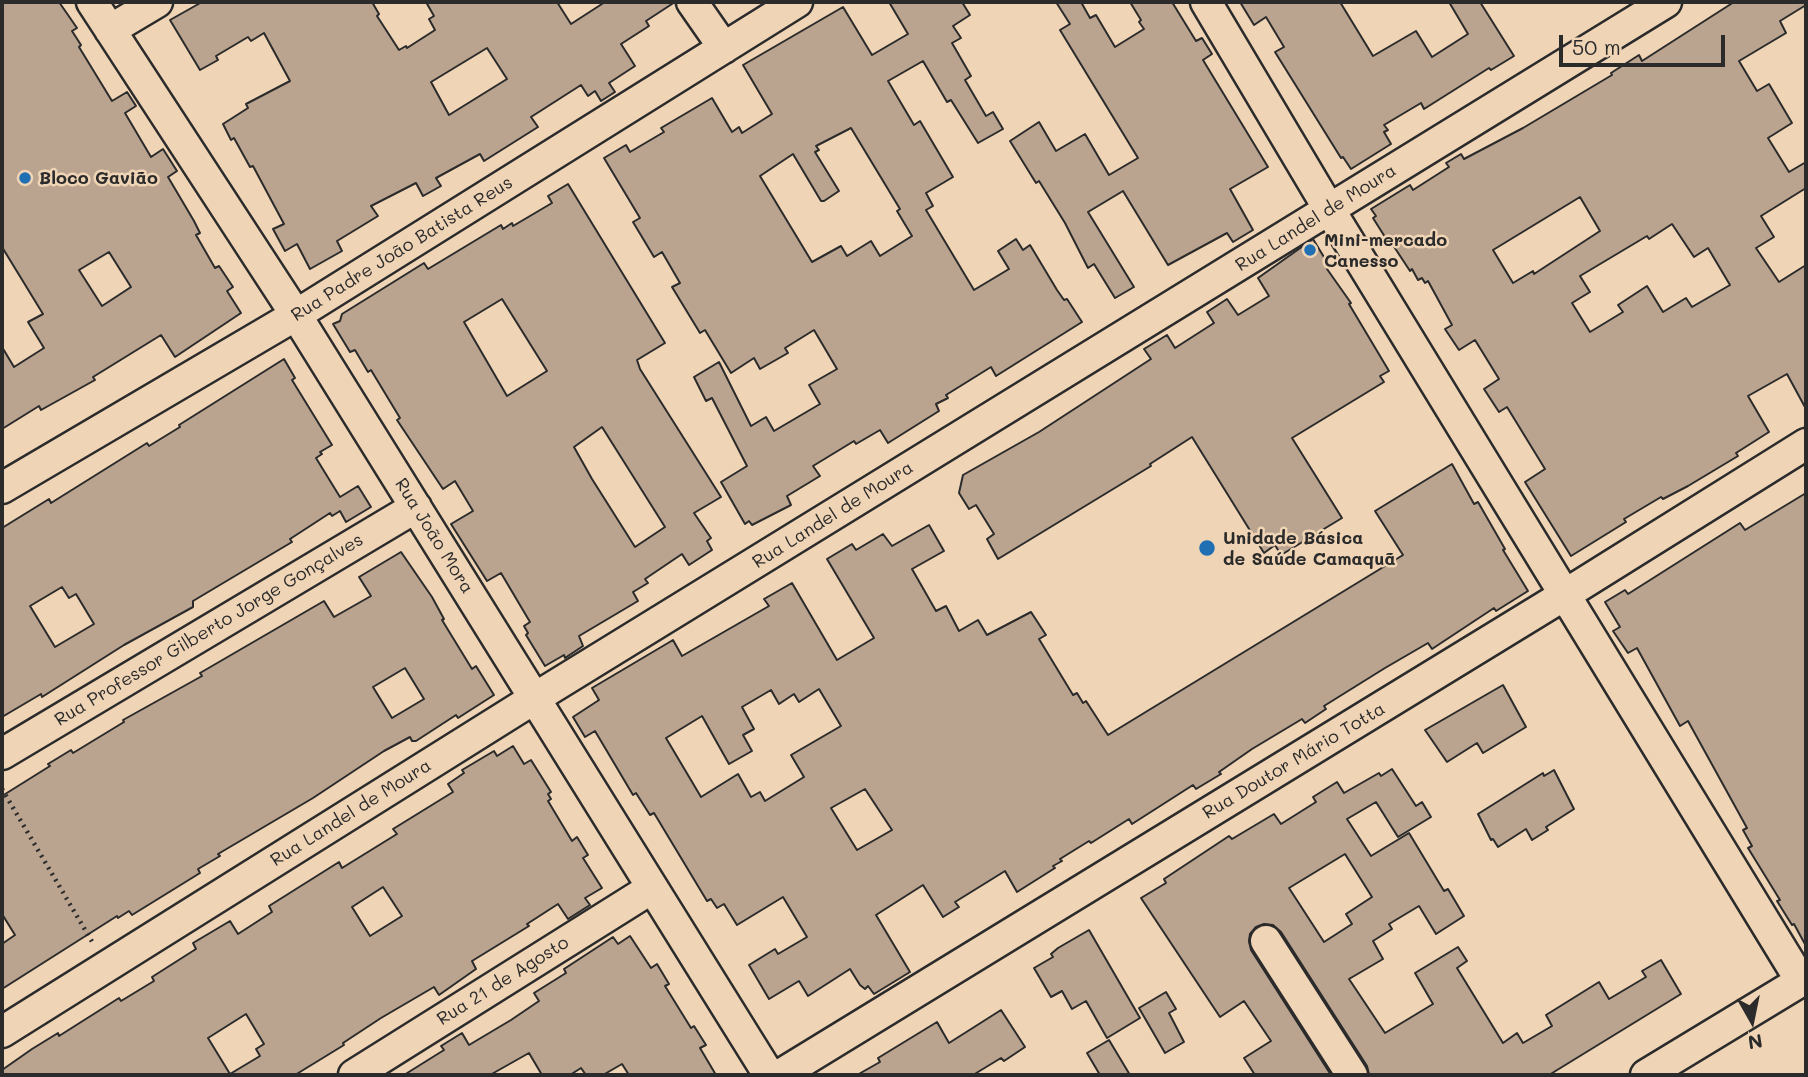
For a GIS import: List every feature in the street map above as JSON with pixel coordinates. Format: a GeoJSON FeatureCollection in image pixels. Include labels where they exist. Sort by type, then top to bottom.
{"type":"FeatureCollection","features":[{"type":"Feature","properties":{"kind":"street","name":"Rua João Mora"},"geometry":{"type":"LineString","coordinates":[[92,2],[296,315],[769,1075]]}},
{"type":"Feature","properties":{"kind":"street"},"geometry":{"type":"LineString","coordinates":[[110,30],[157,2]]}},
{"type":"Feature","properties":{"kind":"street"},"geometry":{"type":"LineString","coordinates":[[692,2],[724,48]]}},
{"type":"Feature","properties":{"kind":"street","name":"Rua Padre João Batista Reus"},"geometry":{"type":"LineString","coordinates":[[2,488],[296,315],[797,2]]}},
{"type":"Feature","properties":{"kind":"street"},"geometry":{"type":"LineString","coordinates":[[1206,2],[1329,209],[1804,979],[1646,1075]]}},
{"type":"Feature","properties":{"kind":"street","name":"Rua Landel de Moura"},"geometry":{"type":"LineString","coordinates":[[2,1032],[535,698],[1666,2]]}},
{"type":"Feature","properties":{"kind":"street","name":"Rua Doutor Mário Totta"},"geometry":{"type":"LineString","coordinates":[[780,1075],[1806,444]]}},
{"type":"Feature","properties":{"kind":"street","name":"Rua Professor Gilberto Jorge Gonçalves"},"geometry":{"type":"LineString","coordinates":[[2,754],[416,507]]}},
{"type":"Feature","properties":{"kind":"street","name":"Rua 21 de Agosto"},"geometry":{"type":"LineString","coordinates":[[354,1075],[652,888]]}},
{"type":"Feature","properties":{"kind":"street"},"geometry":{"type":"LineString","coordinates":[[1266,940],[1352,1075]]}},
{"type":"Feature","properties":{"kind":"path"},"geometry":{"type":"LineString","coordinates":[[2,789],[107,966]]}},
{"type":"Feature","properties":{"kind":"building"},"geometry":{"type":"Polygon","coordinates":[[[2,2],[59,2],[77,28],[72,31],[81,45],[79,47],[112,101],[127,92],[136,106],[125,113],[151,157],[163,149],[177,171],[168,177],[194,221],[200,233],[196,235],[215,268],[219,266],[233,287],[227,291],[241,313],[175,357],[161,335],[93,377],[95,380],[41,410],[39,406],[2,429],[2,347],[14,367],[44,348],[28,322],[43,314],[2,247],[2,2]],[[109,252],[79,270],[102,306],[131,287],[109,252]]]}},
{"type":"Feature","properties":{"kind":"building"},"geometry":{"type":"Polygon","coordinates":[[[202,2],[372,2],[379,14],[377,16],[399,50],[406,46],[407,48],[435,30],[429,19],[434,16],[426,2],[557,2],[571,24],[605,2],[675,2],[646,21],[649,26],[621,44],[635,66],[609,83],[615,92],[601,101],[595,91],[588,96],[581,85],[531,117],[538,127],[484,161],[480,154],[436,178],[441,186],[423,196],[416,183],[371,206],[378,216],[337,241],[342,251],[310,269],[297,244],[285,251],[273,229],[284,224],[253,166],[250,167],[223,124],[248,108],[246,104],[290,81],[264,33],[251,41],[248,37],[216,56],[218,60],[200,70],[170,20],[202,2]],[[487,48],[431,82],[449,115],[507,79],[487,48]]]}},
{"type":"Feature","properties":{"kind":"building"},"geometry":{"type":"Polygon","coordinates":[[[889,2],[962,2],[970,15],[953,26],[961,38],[952,43],[971,76],[965,80],[986,116],[993,112],[1003,129],[978,143],[951,100],[947,102],[923,61],[888,81],[914,125],[920,121],[953,177],[926,193],[933,206],[926,210],[974,290],[1009,269],[998,251],[1016,239],[1023,250],[1030,245],[1057,290],[1064,300],[1067,299],[1082,322],[996,376],[991,367],[946,395],[948,398],[936,404],[939,411],[888,443],[880,430],[856,444],[854,441],[813,466],[820,476],[787,496],[791,505],[752,525],[749,521],[745,524],[721,482],[747,466],[712,398],[706,401],[694,377],[719,362],[751,426],[766,417],[774,431],[820,404],[809,385],[837,369],[814,330],[785,348],[788,353],[760,369],[754,358],[731,373],[705,330],[700,333],[672,287],[680,283],[662,252],[654,257],[633,222],[640,218],[604,158],[626,145],[630,152],[664,132],[661,128],[712,98],[732,132],[739,127],[742,133],[772,114],[743,65],[843,7],[872,55],[908,34],[889,2]],[[851,128],[816,146],[819,150],[815,152],[839,191],[824,201],[821,201],[793,154],[760,176],[812,262],[841,246],[847,256],[871,241],[880,256],[912,236],[897,211],[900,209],[851,128]]]}},
{"type":"Feature","properties":{"kind":"building"},"geometry":{"type":"Polygon","coordinates":[[[1056,2],[1081,2],[1090,18],[1096,15],[1115,47],[1144,29],[1130,2],[1172,2],[1196,41],[1202,38],[1212,54],[1203,60],[1268,167],[1230,189],[1253,230],[1233,242],[1227,233],[1168,265],[1123,191],[1088,212],[1134,287],[1115,298],[1094,264],[1088,268],[1065,223],[1010,141],[1039,122],[1056,151],[1085,134],[1109,175],[1138,158],[1060,30],[1070,24],[1056,2]]]}},
{"type":"Feature","properties":{"kind":"building"},"geometry":{"type":"Polygon","coordinates":[[[1240,2],[1340,2],[1373,56],[1416,31],[1432,57],[1468,34],[1449,2],[1480,2],[1514,56],[1491,70],[1489,68],[1424,109],[1421,103],[1384,125],[1388,130],[1384,132],[1391,144],[1351,169],[1343,157],[1341,158],[1275,52],[1284,47],[1266,17],[1254,25],[1240,2]]]}},
{"type":"Feature","properties":{"kind":"building"},"geometry":{"type":"Polygon","coordinates":[[[1734,2],[1806,2],[1806,5],[1780,21],[1786,33],[1739,61],[1757,91],[1769,84],[1792,123],[1768,138],[1789,172],[1806,162],[1806,188],[1761,216],[1774,237],[1756,248],[1779,282],[1806,265],[1806,409],[1787,374],[1748,396],[1769,432],[1736,453],[1738,456],[1624,519],[1626,522],[1571,556],[1525,482],[1545,469],[1507,407],[1499,412],[1484,389],[1499,379],[1475,340],[1459,350],[1445,329],[1452,325],[1428,281],[1425,283],[1422,278],[1418,280],[1412,269],[1410,271],[1373,218],[1376,216],[1371,209],[1410,185],[1413,190],[1449,167],[1446,163],[1461,154],[1464,159],[1523,128],[1612,75],[1611,73],[1639,55],[1642,61],[1734,2]],[[1580,197],[1493,250],[1513,283],[1533,271],[1534,274],[1600,231],[1580,197]],[[1672,224],[1580,276],[1590,292],[1572,303],[1590,332],[1623,312],[1618,305],[1647,286],[1663,312],[1686,298],[1692,307],[1730,285],[1708,248],[1694,257],[1672,224]]]}},
{"type":"Feature","properties":{"kind":"building"},"geometry":{"type":"Polygon","coordinates":[[[568,184],[665,343],[637,360],[640,369],[721,497],[694,513],[711,538],[707,541],[712,550],[689,565],[682,554],[645,579],[648,583],[633,592],[638,601],[579,636],[583,646],[565,658],[564,655],[545,666],[526,635],[528,633],[524,626],[530,622],[501,573],[487,581],[451,524],[473,511],[455,481],[443,489],[397,420],[400,418],[371,370],[368,372],[355,350],[350,352],[333,324],[340,321],[342,314],[424,263],[428,269],[501,225],[503,229],[512,223],[513,226],[552,203],[548,196],[568,184]],[[502,299],[464,322],[507,396],[547,371],[502,299]],[[602,427],[574,447],[635,547],[665,527],[602,427]]]}},
{"type":"Feature","properties":{"kind":"building"},"geometry":{"type":"Polygon","coordinates":[[[1313,239],[1330,267],[1327,269],[1351,303],[1349,304],[1389,371],[1380,376],[1384,382],[1292,438],[1342,518],[1281,555],[1275,545],[1264,553],[1192,437],[1150,464],[1151,466],[998,559],[987,539],[994,534],[976,505],[969,509],[959,493],[963,475],[1039,432],[1151,359],[1144,349],[1167,335],[1175,348],[1214,323],[1207,312],[1227,299],[1238,315],[1269,296],[1258,278],[1313,239]]]}},
{"type":"Feature","properties":{"kind":"building"},"geometry":{"type":"Polygon","coordinates":[[[284,359],[295,378],[292,380],[332,445],[320,452],[322,454],[316,458],[340,497],[358,486],[371,507],[346,522],[340,511],[332,516],[330,513],[290,539],[292,542],[193,601],[193,607],[124,645],[42,697],[41,694],[2,717],[2,528],[49,499],[51,503],[147,443],[149,446],[180,427],[179,425],[284,359]],[[62,587],[30,606],[55,647],[94,624],[76,594],[69,598],[62,587]]]}},
{"type":"Feature","properties":{"kind":"building"},"geometry":{"type":"Polygon","coordinates":[[[1452,464],[1474,504],[1478,502],[1528,591],[1496,611],[1494,608],[1432,649],[1428,643],[1385,668],[1324,706],[1326,709],[1305,723],[1302,719],[1252,749],[1219,772],[1221,774],[1196,789],[1193,785],[1132,824],[1129,819],[1091,843],[1089,841],[1060,859],[1062,861],[1053,866],[1055,868],[1017,892],[1005,871],[955,902],[959,907],[943,917],[923,885],[876,915],[910,972],[874,994],[868,986],[865,989],[860,985],[850,969],[808,996],[799,981],[769,999],[749,965],[775,949],[778,954],[807,937],[783,897],[737,925],[724,904],[717,908],[711,899],[707,901],[654,813],[650,815],[636,793],[633,795],[595,731],[585,737],[573,717],[599,700],[592,688],[673,640],[682,656],[769,606],[764,599],[792,583],[837,660],[874,638],[827,559],[852,544],[856,550],[883,534],[892,546],[929,525],[944,551],[912,569],[936,611],[946,606],[959,631],[978,620],[987,635],[1031,612],[1046,635],[1039,639],[1073,695],[1077,693],[1083,703],[1086,701],[1108,735],[1403,555],[1375,511],[1452,464]],[[819,689],[799,702],[794,694],[779,704],[771,690],[742,707],[754,729],[743,735],[752,751],[729,764],[702,716],[666,738],[701,797],[738,774],[751,797],[760,792],[765,801],[804,777],[791,755],[841,726],[819,689]],[[865,789],[831,808],[857,850],[892,830],[865,789]]]}},
{"type":"Feature","properties":{"kind":"building"},"geometry":{"type":"Polygon","coordinates":[[[1806,493],[1806,946],[1748,848],[1752,846],[1743,830],[1747,828],[1688,721],[1680,726],[1637,648],[1628,653],[1613,631],[1620,627],[1605,602],[1625,590],[1628,594],[1740,523],[1745,530],[1806,493]]]}},
{"type":"Feature","properties":{"kind":"building"},"geometry":{"type":"Polygon","coordinates":[[[401,552],[432,597],[444,619],[442,620],[472,669],[476,666],[494,695],[416,741],[412,741],[410,737],[384,751],[313,798],[218,854],[220,856],[198,869],[200,873],[132,915],[129,911],[118,918],[117,916],[2,989],[2,944],[15,935],[2,914],[2,796],[71,750],[73,753],[124,722],[123,720],[202,676],[200,673],[324,601],[334,617],[371,596],[359,577],[401,552]],[[405,668],[373,687],[392,718],[424,699],[405,668]]]}},
{"type":"Feature","properties":{"kind":"building"},"geometry":{"type":"Polygon","coordinates":[[[1503,685],[1526,727],[1483,753],[1477,743],[1447,762],[1425,730],[1503,685]]]}},
{"type":"Feature","properties":{"kind":"building"},"geometry":{"type":"Polygon","coordinates":[[[513,746],[524,764],[531,760],[551,792],[548,794],[551,799],[548,801],[572,841],[577,837],[588,855],[583,858],[602,888],[585,898],[590,905],[568,919],[558,904],[527,924],[529,926],[472,961],[476,969],[439,995],[434,987],[381,1018],[295,1075],[2,1075],[2,1070],[32,1049],[58,1033],[59,1036],[119,998],[121,1001],[154,981],[152,977],[196,949],[193,943],[230,921],[238,934],[272,912],[269,906],[339,862],[342,868],[397,834],[393,829],[453,792],[448,784],[464,773],[462,770],[494,751],[497,756],[513,746]],[[383,887],[352,907],[370,936],[402,916],[383,887]],[[246,1014],[208,1038],[230,1074],[260,1056],[256,1049],[264,1044],[246,1014]]]}},
{"type":"Feature","properties":{"kind":"building"},"geometry":{"type":"Polygon","coordinates":[[[1392,769],[1416,806],[1422,802],[1431,817],[1398,837],[1376,802],[1347,819],[1371,856],[1409,833],[1444,891],[1448,889],[1464,916],[1436,934],[1419,906],[1389,924],[1392,929],[1373,941],[1383,959],[1349,979],[1385,1033],[1433,1004],[1415,973],[1458,947],[1467,961],[1457,968],[1503,1043],[1517,1033],[1523,1043],[1552,1026],[1546,1015],[1599,982],[1609,999],[1646,977],[1642,971],[1661,960],[1681,994],[1549,1075],[1369,1075],[1367,1066],[1281,932],[1273,925],[1264,924],[1256,927],[1250,934],[1251,950],[1331,1075],[1255,1075],[1244,1058],[1271,1041],[1244,1001],[1220,1017],[1141,898],[1166,883],[1164,879],[1229,836],[1232,839],[1274,814],[1281,824],[1316,802],[1313,797],[1337,782],[1344,793],[1379,773],[1381,776],[1392,769]],[[1345,854],[1289,888],[1324,942],[1352,924],[1346,914],[1372,897],[1345,854]]]}},
{"type":"Feature","properties":{"kind":"building"},"geometry":{"type":"Polygon","coordinates":[[[1554,770],[1574,809],[1546,827],[1548,830],[1532,840],[1526,829],[1498,847],[1493,839],[1491,840],[1478,814],[1543,773],[1544,776],[1554,770]]]}},
{"type":"Feature","properties":{"kind":"building"},"geometry":{"type":"Polygon","coordinates":[[[1089,930],[1140,1018],[1107,1038],[1086,1001],[1072,1009],[1062,991],[1051,997],[1034,968],[1053,957],[1051,954],[1058,948],[1089,930]]]}},
{"type":"Feature","properties":{"kind":"building"},"geometry":{"type":"Polygon","coordinates":[[[630,936],[651,968],[657,964],[669,984],[665,986],[691,1028],[694,1026],[706,1045],[700,1048],[716,1075],[629,1075],[622,1064],[603,1075],[586,1075],[581,1068],[570,1075],[542,1075],[529,1053],[490,1075],[404,1075],[444,1050],[441,1046],[462,1033],[469,1045],[511,1020],[539,1001],[534,993],[566,973],[564,969],[613,937],[618,944],[630,936]]]}},
{"type":"Feature","properties":{"kind":"building"},"geometry":{"type":"Polygon","coordinates":[[[1166,992],[1176,1009],[1169,1013],[1184,1042],[1165,1053],[1139,1008],[1166,992]]]}},
{"type":"Feature","properties":{"kind":"building"},"geometry":{"type":"Polygon","coordinates":[[[1001,1010],[1025,1047],[1004,1061],[1001,1058],[973,1075],[857,1075],[880,1062],[878,1058],[937,1022],[949,1043],[1001,1010]]]}},
{"type":"Feature","properties":{"kind":"building"},"geometry":{"type":"Polygon","coordinates":[[[1109,1040],[1130,1075],[1100,1075],[1087,1053],[1109,1040]]]}},
{"type":"Feature","properties":{"kind":"place","name":"Bloco Gavião"},"geometry":{"type":"Point","coordinates":[25,178]}},
{"type":"Feature","properties":{"kind":"place","name":"Mini-mercado Canesso"},"geometry":{"type":"Point","coordinates":[1310,250]}},
{"type":"Feature","properties":{"kind":"place","name":"Unidade Básica de Saúde Camaquã"},"geometry":{"type":"Point","coordinates":[1207,548]}}]}
